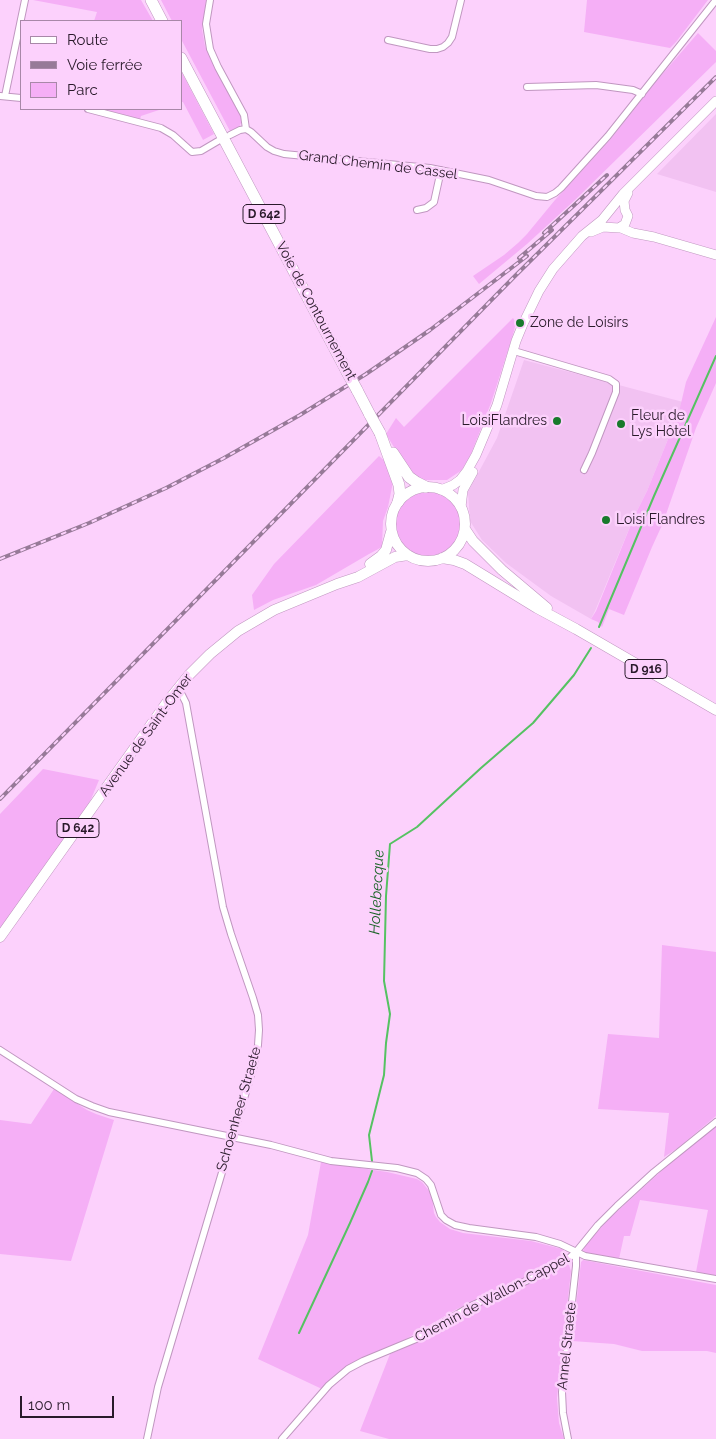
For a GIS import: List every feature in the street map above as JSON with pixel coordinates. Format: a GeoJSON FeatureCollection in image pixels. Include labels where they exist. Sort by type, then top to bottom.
{"type":"FeatureCollection","features":[{"type":"Feature","properties":{"kind":"highway"},"geometry":{"type":"LineString","coordinates":[[151,0],[161,20]]}},
{"type":"Feature","properties":{"kind":"highway","name":"Voie de Contournement"},"geometry":{"type":"LineString","coordinates":[[182,60],[380,433],[407,474],[416,482],[426,487]]}},
{"type":"Feature","properties":{"kind":"highway","name":"Voie de Contournement"},"geometry":{"type":"LineString","coordinates":[[380,433],[399,485],[400,494],[398,502]]}},
{"type":"Feature","properties":{"kind":"main road"},"geometry":{"type":"LineString","coordinates":[[441,490],[460,480],[473,460],[495,412],[529,311],[538,291],[550,273],[577,242],[716,101]]}},
{"type":"Feature","properties":{"kind":"main road"},"geometry":{"type":"LineString","coordinates":[[461,507],[464,490],[498,421],[510,383],[516,352],[539,302],[561,266],[590,233],[600,228],[617,227],[625,224],[627,215],[625,199],[630,188]]}},
{"type":"Feature","properties":{"kind":"main road"},"geometry":{"type":"LineString","coordinates":[[609,211],[619,207],[625,210]]}},
{"type":"Feature","properties":{"kind":"main road"},"geometry":{"type":"LineString","coordinates":[[609,211],[607,222],[617,227],[716,255]]}},
{"type":"Feature","properties":{"kind":"main road"},"geometry":{"type":"LineString","coordinates":[[627,220],[636,229],[654,237]]}},
{"type":"Feature","properties":{"kind":"main road"},"geometry":{"type":"LineString","coordinates":[[426,487],[441,490],[453,497],[461,507],[465,529],[462,539],[451,553],[442,558],[425,561],[408,556],[396,544],[392,530],[392,517],[398,502],[410,492],[426,487]]}},
{"type":"Feature","properties":{"kind":"main road","name":"D 916"},"geometry":{"type":"LineString","coordinates":[[465,529],[473,540],[507,575],[548,609],[576,629]]}},
{"type":"Feature","properties":{"kind":"main road","name":"Avenue de Saint-Omer"},"geometry":{"type":"LineString","coordinates":[[337,584],[381,556],[388,547],[392,530]]}},
{"type":"Feature","properties":{"kind":"main road","name":"Avenue de Saint-Omer"},"geometry":{"type":"LineString","coordinates":[[0,938],[177,690],[194,669],[210,654],[246,626],[281,607],[362,575],[396,556],[408,556]]}},
{"type":"Feature","properties":{"kind":"main road","name":"D 916"},"geometry":{"type":"LineString","coordinates":[[442,558],[465,564],[537,608],[716,710]]}},
{"type":"Feature","properties":{"kind":"street"},"geometry":{"type":"LineString","coordinates":[[20,98],[2,96],[24,0]]}},
{"type":"Feature","properties":{"kind":"street"},"geometry":{"type":"LineString","coordinates":[[210,0],[206,24],[210,49],[218,68],[244,115],[246,129],[230,135]]}},
{"type":"Feature","properties":{"kind":"street"},"geometry":{"type":"LineString","coordinates":[[388,40],[434,49],[443,47],[452,37],[462,0]]}},
{"type":"Feature","properties":{"kind":"street","name":"Grand Chemin de Cassel"},"geometry":{"type":"LineString","coordinates":[[246,129],[267,147],[284,154],[441,170],[495,182],[536,196],[552,195],[561,188],[604,141],[715,4]]}},
{"type":"Feature","properties":{"kind":"street"},"geometry":{"type":"LineString","coordinates":[[527,86],[591,85],[628,89],[642,94]]}},
{"type":"Feature","properties":{"kind":"street"},"geometry":{"type":"LineString","coordinates":[[92,110],[161,128],[173,135],[192,152],[201,151],[218,141]]}},
{"type":"Feature","properties":{"kind":"street"},"geometry":{"type":"LineString","coordinates":[[417,210],[426,208],[434,202],[441,170]]}},
{"type":"Feature","properties":{"kind":"street"},"geometry":{"type":"LineString","coordinates":[[516,352],[610,379],[616,384],[616,392],[584,470]]}},
{"type":"Feature","properties":{"kind":"street","name":"Schoenheer Straete"},"geometry":{"type":"LineString","coordinates":[[147,1439],[158,1387],[257,1050],[259,1030],[258,1015],[252,992],[223,907],[186,703],[177,690]]}},
{"type":"Feature","properties":{"kind":"street"},"geometry":{"type":"LineString","coordinates":[[0,1050],[71,1096],[92,1106],[122,1116],[278,1147],[331,1161],[397,1168],[412,1172],[429,1182],[435,1193],[441,1214],[446,1220],[455,1225],[543,1238],[589,1257],[716,1279]]}},
{"type":"Feature","properties":{"kind":"street","name":"Chemin de Wallon-Cappel"},"geometry":{"type":"LineString","coordinates":[[282,1439],[329,1385],[348,1369],[416,1338],[471,1306],[564,1262],[576,1252],[598,1225],[617,1206],[654,1172],[716,1122]]}},
{"type":"Feature","properties":{"kind":"street","name":"Annel Straete"},"geometry":{"type":"LineString","coordinates":[[568,1439],[562,1398],[576,1252]]}},
{"type":"Feature","properties":{"kind":"shaded area"},"geometry":{"type":"Polygon","coordinates":[[[716,114],[716,192],[657,174],[716,114]]]}},
{"type":"Feature","properties":{"kind":"shaded area"},"geometry":{"type":"Polygon","coordinates":[[[524,360],[683,402],[647,491],[591,619],[551,596],[506,563],[482,540],[470,521],[468,492],[497,438],[524,360]]]}},
{"type":"Feature","properties":{"kind":"green space"},"geometry":{"type":"Polygon","coordinates":[[[33,0],[141,0],[152,20],[94,20],[97,12],[33,0]]]}},
{"type":"Feature","properties":{"kind":"green space"},"geometry":{"type":"Polygon","coordinates":[[[161,0],[206,0],[202,29],[205,46],[241,116],[242,121],[239,127],[230,131],[182,41],[182,20],[171,20],[161,0]]]}},
{"type":"Feature","properties":{"kind":"green space"},"geometry":{"type":"Polygon","coordinates":[[[587,0],[708,0],[670,48],[584,32],[587,0]]]}},
{"type":"Feature","properties":{"kind":"green space"},"geometry":{"type":"Polygon","coordinates":[[[698,33],[716,51],[716,62],[575,200],[527,244],[479,284],[473,276],[504,255],[527,234],[555,200],[610,140],[658,79],[698,33]]]}},
{"type":"Feature","properties":{"kind":"green space"},"geometry":{"type":"Polygon","coordinates":[[[182,73],[214,134],[203,140],[183,102],[182,73]]]}},
{"type":"Feature","properties":{"kind":"green space"},"geometry":{"type":"Polygon","coordinates":[[[106,110],[159,110],[141,116],[140,119],[106,110]]]}},
{"type":"Feature","properties":{"kind":"green space"},"geometry":{"type":"Polygon","coordinates":[[[716,317],[716,383],[696,428],[663,523],[624,615],[609,609],[602,627],[598,622],[591,619],[679,412],[686,382],[716,317]]]}},
{"type":"Feature","properties":{"kind":"green space"},"geometry":{"type":"Polygon","coordinates":[[[513,318],[516,323],[491,403],[471,454],[462,470],[447,480],[420,480],[409,472],[386,434],[396,418],[404,427],[513,318]]]}},
{"type":"Feature","properties":{"kind":"green space"},"geometry":{"type":"Polygon","coordinates":[[[379,456],[386,462],[393,482],[383,521],[382,547],[316,585],[273,600],[254,610],[252,595],[274,564],[379,456]]]}},
{"type":"Feature","properties":{"kind":"green space"},"geometry":{"type":"Polygon","coordinates":[[[428,492],[440,495],[451,501],[457,512],[460,524],[457,536],[451,547],[440,553],[428,556],[416,553],[405,547],[399,536],[396,524],[399,512],[405,501],[416,495],[428,492]]]}},
{"type":"Feature","properties":{"kind":"green space"},"geometry":{"type":"Polygon","coordinates":[[[43,769],[99,780],[87,809],[0,930],[0,814],[43,769]]]}},
{"type":"Feature","properties":{"kind":"green space"},"geometry":{"type":"Polygon","coordinates":[[[662,945],[716,952],[716,1116],[678,1148],[664,1157],[669,1113],[598,1109],[608,1034],[659,1038],[662,945]]]}},
{"type":"Feature","properties":{"kind":"green space"},"geometry":{"type":"Polygon","coordinates":[[[54,1089],[87,1110],[114,1120],[71,1261],[0,1254],[0,1120],[31,1124],[54,1089]]]}},
{"type":"Feature","properties":{"kind":"green space"},"geometry":{"type":"Polygon","coordinates":[[[716,1125],[716,1276],[696,1272],[708,1210],[640,1200],[630,1236],[624,1236],[619,1259],[589,1254],[583,1251],[586,1244],[610,1218],[669,1164],[716,1125]]]}},
{"type":"Feature","properties":{"kind":"green space"},"geometry":{"type":"Polygon","coordinates":[[[321,1162],[387,1172],[417,1179],[430,1192],[436,1217],[450,1229],[463,1233],[531,1241],[562,1249],[565,1252],[565,1256],[537,1272],[457,1309],[406,1339],[353,1363],[322,1389],[258,1359],[308,1235],[321,1162]]]}},
{"type":"Feature","properties":{"kind":"green space"},"geometry":{"type":"Polygon","coordinates":[[[583,1260],[716,1285],[716,1353],[707,1351],[642,1351],[614,1344],[572,1341],[581,1262],[583,1260]]]}},
{"type":"Feature","properties":{"kind":"green space"},"geometry":{"type":"Polygon","coordinates":[[[567,1264],[571,1271],[557,1398],[559,1423],[564,1439],[389,1439],[360,1431],[390,1354],[417,1342],[467,1311],[567,1264]]]}},
{"type":"Feature","properties":{"kind":"waterway","name":"Hollebecque"},"geometry":{"type":"LineString","coordinates":[[599,627],[716,356]]}},
{"type":"Feature","properties":{"kind":"waterway","name":"Hollebecque"},"geometry":{"type":"LineString","coordinates":[[372,1161],[369,1135],[384,1075],[390,1014],[384,981],[386,896],[390,844],[417,827],[533,723],[574,675],[591,648]]}},
{"type":"Feature","properties":{"kind":"waterway","name":"Hollebecque"},"geometry":{"type":"LineString","coordinates":[[299,1333],[372,1171]]}},
{"type":"Feature","properties":{"kind":"railway"},"geometry":{"type":"LineString","coordinates":[[0,799],[515,276],[716,77]]}},
{"type":"Feature","properties":{"kind":"railway"},"geometry":{"type":"LineString","coordinates":[[544,233],[607,175]]}},
{"type":"Feature","properties":{"kind":"railway"},"geometry":{"type":"LineString","coordinates":[[519,258],[552,230]]}},
{"type":"Feature","properties":{"kind":"railway"},"geometry":{"type":"LineString","coordinates":[[0,559],[89,523],[166,488],[300,415],[366,374],[430,330],[527,256]]}},
{"type":"Feature","properties":{"kind":"place","name":"Zone de Loisirs"},"geometry":{"type":"Point","coordinates":[520,323]}},
{"type":"Feature","properties":{"kind":"place","name":"LoisiFlandres"},"geometry":{"type":"Point","coordinates":[557,421]}},
{"type":"Feature","properties":{"kind":"place","name":"Fleur de Lys Hôtel"},"geometry":{"type":"Point","coordinates":[621,424]}},
{"type":"Feature","properties":{"kind":"place","name":"Loisi Flandres"},"geometry":{"type":"Point","coordinates":[606,520]}}]}
